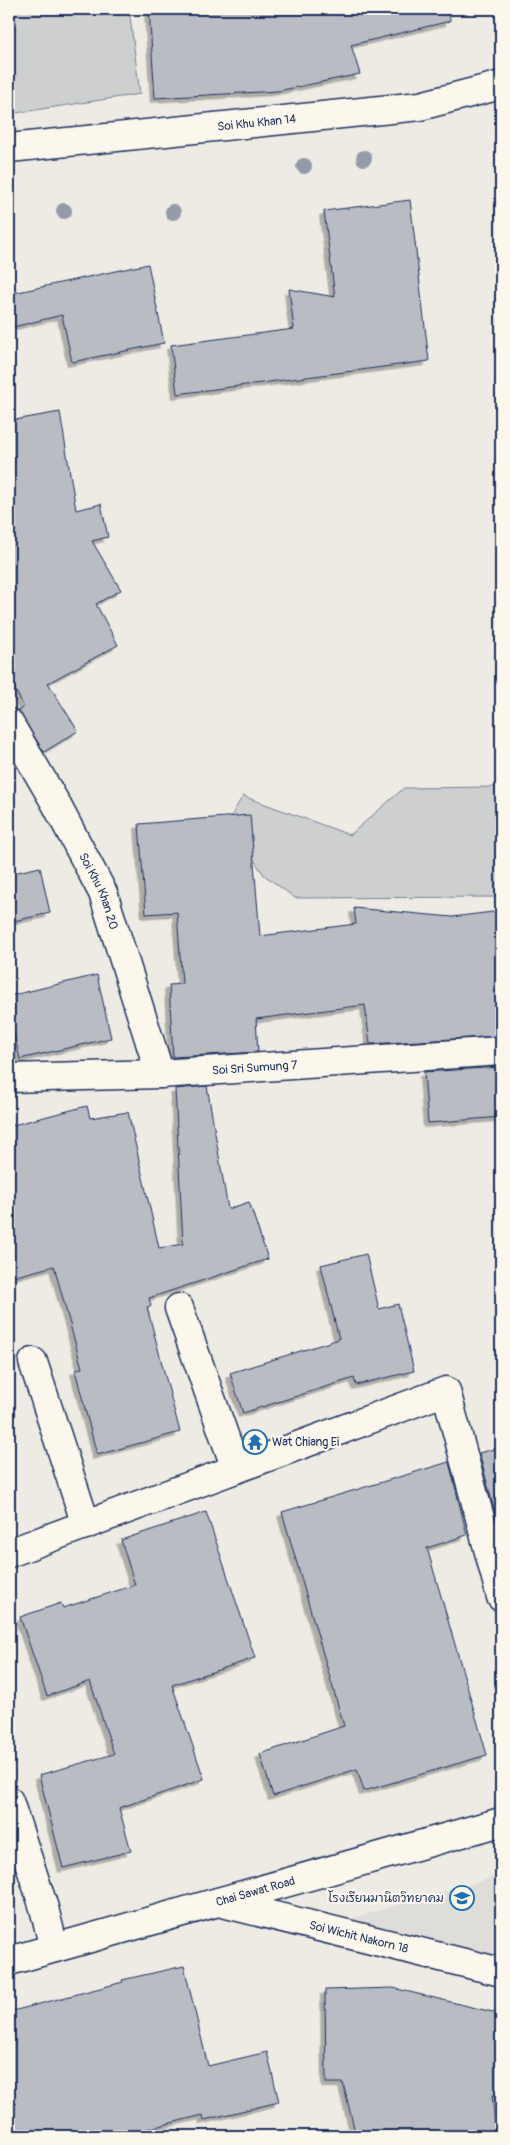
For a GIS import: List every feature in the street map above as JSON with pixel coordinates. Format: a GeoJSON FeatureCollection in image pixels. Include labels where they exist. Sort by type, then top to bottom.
{"type":"FeatureCollection","features":[{"type":"Feature","properties":{"kind":"street","name":"Soi Khu Khan 14"},"geometry":{"type":"LineString","coordinates":[[9,148],[420,106],[501,85]]}},
{"type":"Feature","properties":{"kind":"street","name":"Soi Khu Khan 20"},"geometry":{"type":"LineString","coordinates":[[9,723],[55,802],[103,893],[160,1074]]}},
{"type":"Feature","properties":{"kind":"street","name":"Soi Sri Sumung 7"},"geometry":{"type":"LineString","coordinates":[[9,1078],[160,1074],[501,1051]]}},
{"type":"Feature","properties":{"kind":"street"},"geometry":{"type":"LineString","coordinates":[[179,1308],[236,1469]]}},
{"type":"Feature","properties":{"kind":"street"},"geometry":{"type":"LineString","coordinates":[[33,1362],[86,1525]]}},
{"type":"Feature","properties":{"kind":"street"},"geometry":{"type":"LineString","coordinates":[[9,1553],[446,1391],[501,1597]]}},
{"type":"Feature","properties":{"kind":"street"},"geometry":{"type":"LineString","coordinates":[[9,1801],[44,1908],[54,1948]]}},
{"type":"Feature","properties":{"kind":"street","name":"Chai Sawat Road"},"geometry":{"type":"LineString","coordinates":[[9,1960],[501,1822]]}},
{"type":"Feature","properties":{"kind":"street","name":"Soi Wichit Nakorn 18"},"geometry":{"type":"LineString","coordinates":[[217,1902],[501,1972]]}},
{"type":"Feature","properties":{"kind":"shaded area"},"geometry":{"type":"Polygon","coordinates":[[[9,9],[127,9],[130,17],[140,94],[9,114],[9,9]]]}},
{"type":"Feature","properties":{"kind":"shaded area"},"geometry":{"type":"Polygon","coordinates":[[[501,787],[501,897],[295,898],[264,875],[228,821],[243,796],[350,835],[404,788],[501,787]]]}},
{"type":"Feature","properties":{"kind":"shaded area","name":"โรงเรียนมานิตวิทยาคม"},"geometry":{"type":"Polygon","coordinates":[[[501,1875],[501,1960],[343,1921],[501,1875]]]}},
{"type":"Feature","properties":{"kind":"building"},"geometry":{"type":"Polygon","coordinates":[[[149,9],[449,9],[450,21],[351,45],[360,74],[278,91],[155,98],[149,9]]]}},
{"type":"Feature","properties":{"kind":"building"},"geometry":{"type":"Polygon","coordinates":[[[410,200],[429,361],[177,394],[171,345],[294,329],[289,289],[335,297],[324,211],[410,200]]]}},
{"type":"Feature","properties":{"kind":"building"},"geometry":{"type":"Polygon","coordinates":[[[148,264],[164,343],[72,362],[62,315],[9,328],[9,294],[148,264]]]}},
{"type":"Feature","properties":{"kind":"building"},"geometry":{"type":"Polygon","coordinates":[[[60,412],[76,510],[101,504],[108,537],[92,541],[121,590],[96,604],[118,645],[48,683],[78,731],[44,752],[18,711],[24,707],[9,678],[9,518],[13,515],[9,489],[9,421],[60,412]]]}},
{"type":"Feature","properties":{"kind":"building"},"geometry":{"type":"Polygon","coordinates":[[[250,815],[260,936],[356,924],[354,908],[452,917],[501,911],[501,1036],[370,1044],[365,1005],[256,1019],[258,1052],[173,1057],[169,985],[182,984],[177,912],[146,914],[139,824],[250,815]]]}},
{"type":"Feature","properties":{"kind":"building"},"geometry":{"type":"Polygon","coordinates":[[[40,867],[50,913],[9,922],[9,874],[40,867]]]}},
{"type":"Feature","properties":{"kind":"building"},"geometry":{"type":"Polygon","coordinates":[[[97,975],[111,1038],[20,1059],[9,1013],[9,996],[97,975]]]}},
{"type":"Feature","properties":{"kind":"building"},"geometry":{"type":"Polygon","coordinates":[[[501,1067],[501,1117],[428,1123],[424,1072],[501,1067]]]}},
{"type":"Feature","properties":{"kind":"building"},"geometry":{"type":"Polygon","coordinates":[[[207,1086],[228,1209],[249,1202],[268,1259],[149,1298],[151,1306],[147,1307],[180,1432],[97,1455],[75,1370],[82,1368],[54,1266],[9,1278],[9,1126],[87,1106],[90,1118],[128,1112],[159,1248],[183,1244],[175,1089],[207,1086]]]}},
{"type":"Feature","properties":{"kind":"building"},"geometry":{"type":"Polygon","coordinates":[[[366,1254],[379,1309],[398,1304],[414,1371],[356,1385],[354,1378],[243,1413],[230,1373],[339,1339],[321,1265],[366,1254]]]}},
{"type":"Feature","properties":{"kind":"building"},"geometry":{"type":"Polygon","coordinates":[[[501,1447],[501,1514],[496,1516],[479,1453],[501,1447]]]}},
{"type":"Feature","properties":{"kind":"building"},"geometry":{"type":"Polygon","coordinates":[[[449,1462],[467,1535],[427,1548],[487,1755],[364,1791],[357,1769],[273,1796],[260,1754],[344,1726],[282,1512],[449,1462]]]}},
{"type":"Feature","properties":{"kind":"building"},"geometry":{"type":"Polygon","coordinates":[[[206,1512],[255,1658],[172,1685],[204,1779],[119,1808],[131,1851],[63,1868],[39,1775],[114,1754],[90,1681],[47,1696],[20,1617],[61,1603],[63,1608],[135,1585],[121,1540],[206,1512]]]}},
{"type":"Feature","properties":{"kind":"building"},"geometry":{"type":"Polygon","coordinates":[[[184,1966],[208,2066],[267,2052],[279,2102],[204,2120],[203,2115],[139,2131],[141,2136],[16,2136],[9,2109],[9,2012],[123,1982],[122,1980],[184,1966]]]}},
{"type":"Feature","properties":{"kind":"building"},"geometry":{"type":"Polygon","coordinates":[[[393,1988],[501,2014],[501,2098],[492,2095],[496,2136],[356,2136],[343,2083],[326,2083],[325,1990],[393,1988]]]}},
{"type":"Feature","properties":{"kind":"place","name":"Wat Chiang Ei"},"geometry":{"type":"Point","coordinates":[255,1442]}},
{"type":"Feature","properties":{"kind":"place","name":"โรงเรียนมานิตวิทยาคม"},"geometry":{"type":"Point","coordinates":[462,1898]}}]}
